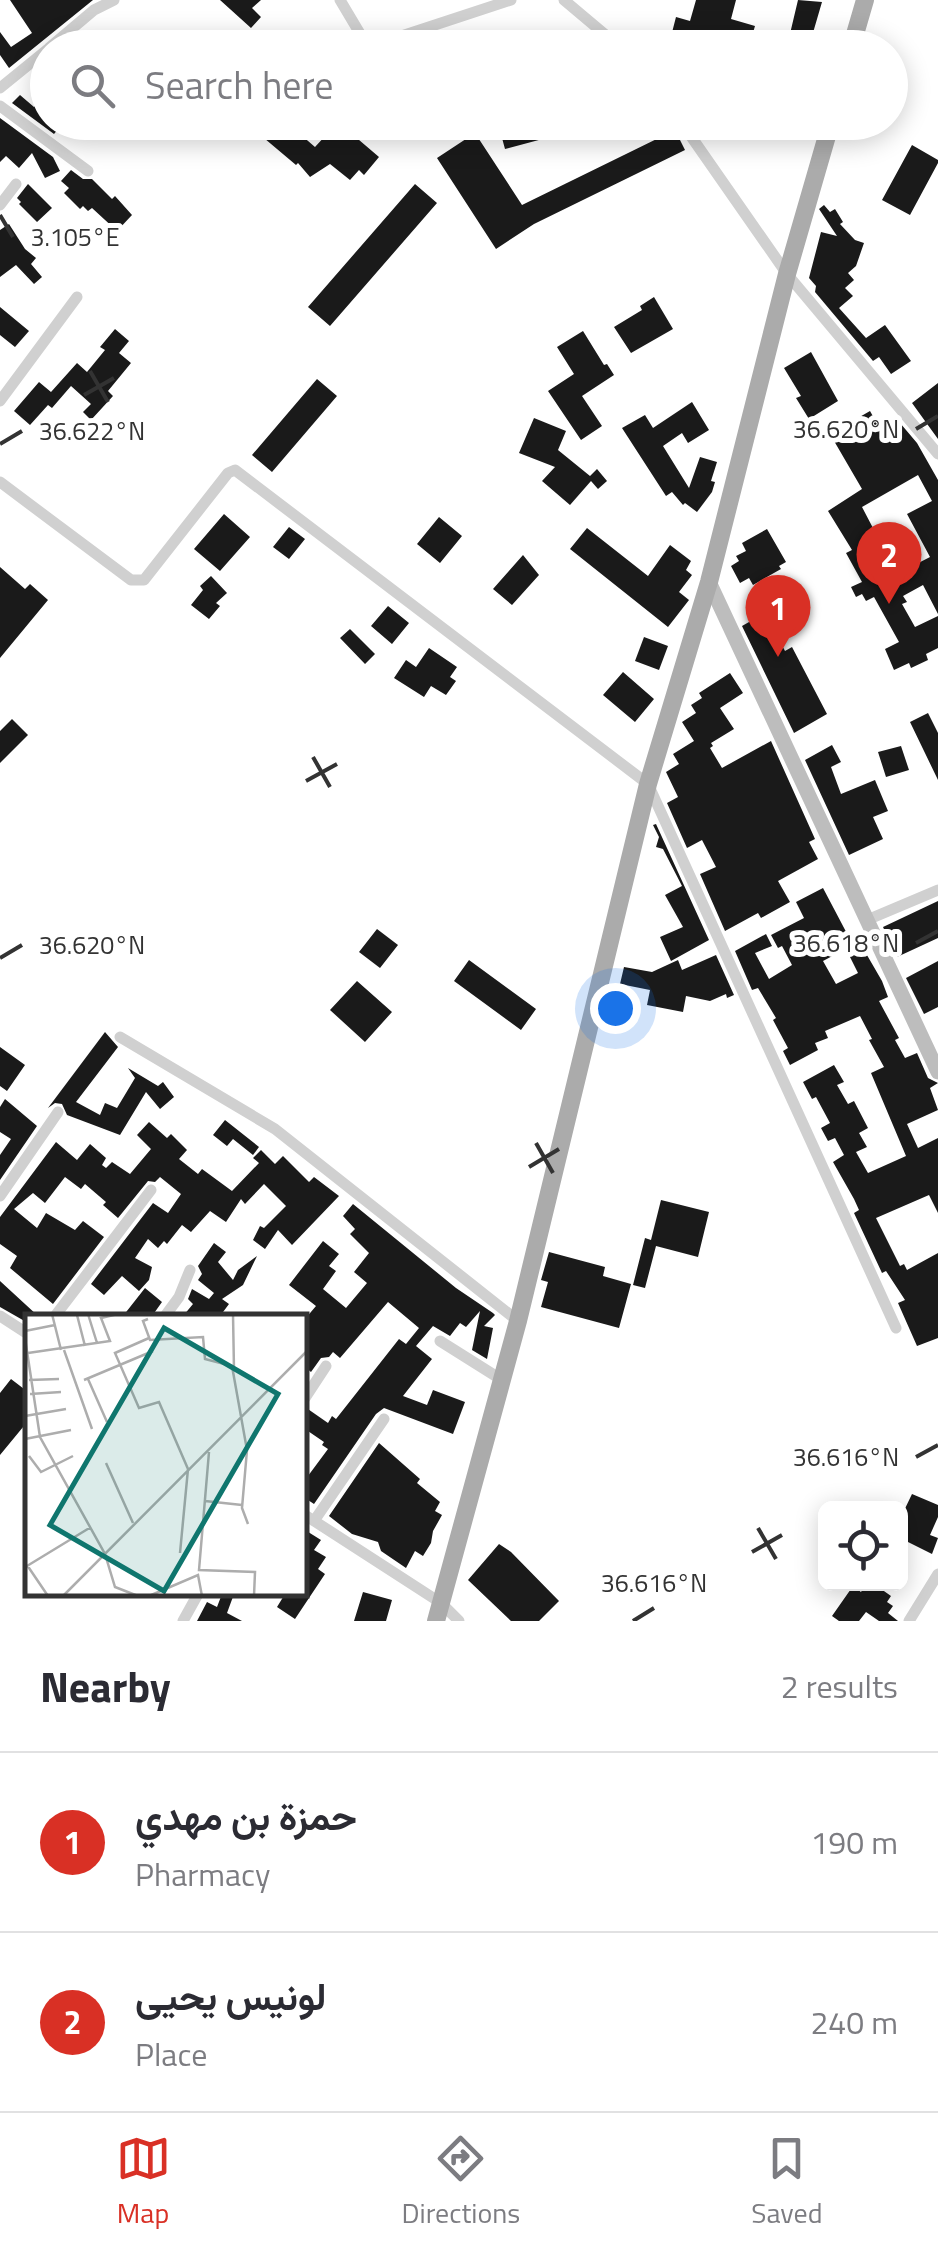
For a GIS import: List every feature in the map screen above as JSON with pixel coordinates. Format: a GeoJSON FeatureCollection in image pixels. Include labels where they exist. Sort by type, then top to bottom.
{"type":"FeatureCollection","features":[{"type":"Feature","properties":{"kind":"main road"},"geometry":{"type":"LineString","coordinates":[[856,30],[864,0]]}},
{"type":"Feature","properties":{"kind":"main road"},"geometry":{"type":"LineString","coordinates":[[438,1612],[518,1321],[648,784],[709,582],[787,274],[826,140]]}},
{"type":"Feature","properties":{"kind":"street"},"geometry":{"type":"LineString","coordinates":[[70,30],[114,0]]}},
{"type":"Feature","properties":{"kind":"street"},"geometry":{"type":"LineString","coordinates":[[340,0],[358,30]]}},
{"type":"Feature","properties":{"kind":"street"},"geometry":{"type":"LineString","coordinates":[[418,30],[511,0]]}},
{"type":"Feature","properties":{"kind":"street"},"geometry":{"type":"LineString","coordinates":[[564,0],[600,30]]}},
{"type":"Feature","properties":{"kind":"street"},"geometry":{"type":"LineString","coordinates":[[584,16],[585,0]]}},
{"type":"Feature","properties":{"kind":"street"},"geometry":{"type":"LineString","coordinates":[[0,88],[30,63]]}},
{"type":"Feature","properties":{"kind":"street"},"geometry":{"type":"LineString","coordinates":[[0,106],[30,128]]}},
{"type":"Feature","properties":{"kind":"street"},"geometry":{"type":"LineString","coordinates":[[46,140],[88,171]]}},
{"type":"Feature","properties":{"kind":"street"},"geometry":{"type":"LineString","coordinates":[[693,140],[787,274],[938,454]]}},
{"type":"Feature","properties":{"kind":"street"},"geometry":{"type":"LineString","coordinates":[[0,205],[16,184]]}},
{"type":"Feature","properties":{"kind":"street"},"geometry":{"type":"LineString","coordinates":[[0,401],[77,297]]}},
{"type":"Feature","properties":{"kind":"street"},"geometry":{"type":"LineString","coordinates":[[0,482],[131,580],[144,580],[228,473],[235,470],[648,784],[896,1328]]}},
{"type":"Feature","properties":{"kind":"street"},"geometry":{"type":"LineString","coordinates":[[709,582],[938,1072]]}},
{"type":"Feature","properties":{"kind":"street"},"geometry":{"type":"LineString","coordinates":[[867,920],[938,890]]}},
{"type":"Feature","properties":{"kind":"street"},"geometry":{"type":"LineString","coordinates":[[120,1037],[276,1129],[518,1321]]}},
{"type":"Feature","properties":{"kind":"street"},"geometry":{"type":"LineString","coordinates":[[0,1196],[58,1112]]}},
{"type":"Feature","properties":{"kind":"street"},"geometry":{"type":"LineString","coordinates":[[57,1314],[150,1190]]}},
{"type":"Feature","properties":{"kind":"street"},"geometry":{"type":"LineString","coordinates":[[166,1314],[179,1297],[190,1270]]}},
{"type":"Feature","properties":{"kind":"street"},"geometry":{"type":"LineString","coordinates":[[0,1316],[25,1332]]}},
{"type":"Feature","properties":{"kind":"street"},"geometry":{"type":"LineString","coordinates":[[440,1341],[502,1380]]}},
{"type":"Feature","properties":{"kind":"street"},"geometry":{"type":"LineString","coordinates":[[308,1393],[326,1366]]}},
{"type":"Feature","properties":{"kind":"street"},"geometry":{"type":"LineString","coordinates":[[384,1419],[310,1518],[438,1612],[459,1621]]}},
{"type":"Feature","properties":{"kind":"street"},"geometry":{"type":"LineString","coordinates":[[909,1621],[938,1574]]}},
{"type":"Feature","properties":{"kind":"street"},"geometry":{"type":"LineString","coordinates":[[183,1621],[197,1596]]}},
{"type":"Feature","properties":{"kind":"building"},"geometry":{"type":"Polygon","coordinates":[[[10,0],[93,0],[56,30],[30,30],[10,0]]]}},
{"type":"Feature","properties":{"kind":"building"},"geometry":{"type":"Polygon","coordinates":[[[220,0],[261,0],[252,8],[261,17],[251,28],[220,0]]]}},
{"type":"Feature","properties":{"kind":"building"},"geometry":{"type":"Polygon","coordinates":[[[696,0],[736,0],[731,19],[755,26],[754,30],[673,30],[676,17],[690,21],[696,0]]]}},
{"type":"Feature","properties":{"kind":"building"},"geometry":{"type":"Polygon","coordinates":[[[798,0],[822,2],[814,30],[791,30],[798,0]]]}},
{"type":"Feature","properties":{"kind":"building"},"geometry":{"type":"Polygon","coordinates":[[[0,32],[11,47],[30,34],[30,51],[9,68],[0,55],[0,32]]]}},
{"type":"Feature","properties":{"kind":"building"},"geometry":{"type":"Polygon","coordinates":[[[20,95],[30,104],[30,116],[12,103],[20,95]]]}},
{"type":"Feature","properties":{"kind":"building"},"geometry":{"type":"Polygon","coordinates":[[[0,118],[53,157],[60,171],[45,178],[32,153],[19,168],[6,156],[0,162],[0,118]]]}},
{"type":"Feature","properties":{"kind":"building"},"geometry":{"type":"Polygon","coordinates":[[[266,140],[307,140],[315,147],[321,140],[359,140],[379,157],[364,175],[359,170],[350,180],[330,164],[310,177],[266,140]]]}},
{"type":"Feature","properties":{"kind":"building"},"geometry":{"type":"Polygon","coordinates":[[[464,140],[480,140],[522,205],[655,140],[680,140],[685,150],[534,224],[496,249],[437,158],[464,140]]]}},
{"type":"Feature","properties":{"kind":"building"},"geometry":{"type":"Polygon","coordinates":[[[503,140],[539,140],[505,149],[503,140]]]}},
{"type":"Feature","properties":{"kind":"building"},"geometry":{"type":"Polygon","coordinates":[[[912,145],[938,163],[910,215],[882,200],[912,145]]]}},
{"type":"Feature","properties":{"kind":"building"},"geometry":{"type":"Polygon","coordinates":[[[71,170],[83,179],[92,179],[132,215],[117,231],[92,208],[80,209],[64,193],[69,188],[61,181],[71,170]]]}},
{"type":"Feature","properties":{"kind":"building"},"geometry":{"type":"Polygon","coordinates":[[[28,184],[52,208],[37,222],[17,198],[28,184]]]}},
{"type":"Feature","properties":{"kind":"building"},"geometry":{"type":"Polygon","coordinates":[[[415,184],[437,203],[330,326],[308,307],[415,184]]]}},
{"type":"Feature","properties":{"kind":"building"},"geometry":{"type":"Polygon","coordinates":[[[824,205],[830,212],[835,209],[843,222],[840,224],[855,240],[864,243],[856,266],[848,273],[854,280],[845,288],[853,296],[839,308],[866,338],[885,325],[911,361],[891,374],[879,357],[873,361],[815,292],[816,286],[809,278],[821,232],[837,236],[819,209],[824,205]]]}},
{"type":"Feature","properties":{"kind":"building"},"geometry":{"type":"Polygon","coordinates":[[[9,224],[25,249],[36,258],[31,264],[42,277],[34,284],[16,265],[0,277],[0,230],[9,224]]]}},
{"type":"Feature","properties":{"kind":"building"},"geometry":{"type":"Polygon","coordinates":[[[654,297],[673,329],[631,353],[614,327],[642,310],[640,306],[654,297]]]}},
{"type":"Feature","properties":{"kind":"building"},"geometry":{"type":"Polygon","coordinates":[[[0,307],[29,331],[15,347],[0,335],[0,307]]]}},
{"type":"Feature","properties":{"kind":"building"},"geometry":{"type":"Polygon","coordinates":[[[115,329],[129,341],[119,353],[131,363],[108,391],[113,396],[91,420],[83,412],[91,404],[71,386],[30,425],[14,411],[39,382],[51,392],[77,363],[87,372],[105,350],[100,347],[115,329]]]}},
{"type":"Feature","properties":{"kind":"building"},"geometry":{"type":"Polygon","coordinates":[[[583,331],[614,375],[582,396],[602,426],[581,440],[548,391],[574,374],[557,347],[583,331]]]}},
{"type":"Feature","properties":{"kind":"building"},"geometry":{"type":"Polygon","coordinates":[[[811,352],[838,401],[809,419],[784,368],[811,352]]]}},
{"type":"Feature","properties":{"kind":"building"},"geometry":{"type":"Polygon","coordinates":[[[317,379],[337,396],[272,472],[252,455],[317,379]]]}},
{"type":"Feature","properties":{"kind":"building"},"geometry":{"type":"Polygon","coordinates":[[[938,383],[938,439],[912,403],[938,383]]]}},
{"type":"Feature","properties":{"kind":"building"},"geometry":{"type":"Polygon","coordinates":[[[692,402],[709,430],[688,443],[682,433],[663,446],[689,488],[700,457],[717,462],[712,492],[697,512],[683,505],[672,492],[666,496],[622,428],[645,415],[653,428],[692,402]]]}},
{"type":"Feature","properties":{"kind":"building"},"geometry":{"type":"Polygon","coordinates":[[[870,411],[879,427],[895,417],[917,443],[938,480],[938,614],[923,585],[903,596],[907,602],[902,604],[915,627],[938,616],[938,648],[926,654],[928,660],[911,668],[909,663],[894,670],[885,649],[899,642],[874,597],[866,601],[862,594],[856,597],[851,587],[862,582],[846,553],[852,550],[828,511],[862,489],[830,434],[870,411]],[[918,475],[862,507],[897,574],[930,557],[907,514],[932,501],[918,475]]]}},
{"type":"Feature","properties":{"kind":"building"},"geometry":{"type":"Polygon","coordinates":[[[534,418],[566,431],[558,450],[590,476],[597,469],[607,481],[598,489],[591,481],[570,505],[542,481],[555,467],[519,453],[534,418]]]}},
{"type":"Feature","properties":{"kind":"building"},"geometry":{"type":"Polygon","coordinates":[[[224,514],[250,537],[220,571],[194,549],[224,514]]]}},
{"type":"Feature","properties":{"kind":"building"},"geometry":{"type":"Polygon","coordinates":[[[439,517],[462,536],[440,563],[417,544],[439,517]]]}},
{"type":"Feature","properties":{"kind":"building"},"geometry":{"type":"Polygon","coordinates":[[[289,527],[305,539],[289,559],[273,547],[289,527]]]}},
{"type":"Feature","properties":{"kind":"building"},"geometry":{"type":"Polygon","coordinates":[[[587,528],[648,576],[670,545],[691,561],[686,570],[692,575],[679,592],[689,600],[668,627],[570,549],[587,528]]]}},
{"type":"Feature","properties":{"kind":"building"},"geometry":{"type":"Polygon","coordinates":[[[767,529],[786,562],[753,585],[749,578],[740,583],[731,566],[739,561],[736,556],[746,551],[742,543],[767,529]]]}},
{"type":"Feature","properties":{"kind":"building"},"geometry":{"type":"Polygon","coordinates":[[[523,555],[539,575],[512,605],[493,589],[523,555]]]}},
{"type":"Feature","properties":{"kind":"building"},"geometry":{"type":"Polygon","coordinates":[[[0,567],[25,589],[30,584],[48,600],[0,658],[0,567]]]}},
{"type":"Feature","properties":{"kind":"building"},"geometry":{"type":"Polygon","coordinates":[[[211,576],[227,593],[216,603],[220,606],[209,619],[191,605],[203,590],[200,586],[211,576]]]}},
{"type":"Feature","properties":{"kind":"building"},"geometry":{"type":"Polygon","coordinates":[[[388,606],[409,623],[392,644],[371,626],[388,606]]]}},
{"type":"Feature","properties":{"kind":"building"},"geometry":{"type":"Polygon","coordinates":[[[765,613],[785,651],[792,647],[827,714],[794,733],[742,626],[765,613]]]}},
{"type":"Feature","properties":{"kind":"building"},"geometry":{"type":"Polygon","coordinates":[[[350,629],[375,654],[365,664],[340,638],[350,629]]]}},
{"type":"Feature","properties":{"kind":"building"},"geometry":{"type":"Polygon","coordinates":[[[644,637],[668,646],[659,670],[635,661],[644,637]]]}},
{"type":"Feature","properties":{"kind":"building"},"geometry":{"type":"Polygon","coordinates":[[[429,648],[457,667],[450,677],[456,681],[446,695],[431,686],[424,697],[394,678],[406,660],[416,667],[429,648]]]}},
{"type":"Feature","properties":{"kind":"building"},"geometry":{"type":"Polygon","coordinates":[[[623,672],[654,699],[635,722],[603,695],[623,672]]]}},
{"type":"Feature","properties":{"kind":"building"},"geometry":{"type":"Polygon","coordinates":[[[730,673],[743,693],[720,708],[734,729],[711,743],[710,748],[722,768],[771,741],[815,839],[809,842],[818,859],[778,881],[790,902],[725,931],[700,874],[716,867],[702,840],[687,848],[667,803],[678,797],[666,772],[679,764],[673,754],[694,741],[682,722],[696,713],[691,705],[702,698],[699,693],[730,673]]]}},
{"type":"Feature","properties":{"kind":"building"},"geometry":{"type":"Polygon","coordinates":[[[928,713],[938,733],[938,780],[910,722],[928,713]]]}},
{"type":"Feature","properties":{"kind":"building"},"geometry":{"type":"Polygon","coordinates":[[[12,719],[28,735],[0,763],[0,731],[12,719]]]}},
{"type":"Feature","properties":{"kind":"building"},"geometry":{"type":"Polygon","coordinates":[[[832,745],[841,762],[831,767],[841,794],[875,780],[888,811],[873,817],[883,839],[849,855],[805,760],[832,745]]]}},
{"type":"Feature","properties":{"kind":"building"},"geometry":{"type":"Polygon","coordinates":[[[901,746],[909,770],[886,777],[878,752],[901,746]]]}},
{"type":"Feature","properties":{"kind":"building"},"geometry":{"type":"Polygon","coordinates":[[[656,824],[709,940],[671,961],[660,937],[683,927],[665,895],[682,886],[663,849],[656,847],[656,824]]]}},
{"type":"Feature","properties":{"kind":"building"},"geometry":{"type":"Polygon","coordinates":[[[823,888],[853,945],[823,961],[836,984],[858,973],[847,951],[860,943],[882,981],[888,997],[879,1001],[905,1058],[917,1053],[928,1078],[938,1083],[930,1088],[938,1110],[907,1124],[918,1148],[938,1138],[938,1213],[929,1195],[876,1218],[900,1266],[904,1264],[907,1270],[938,1253],[938,1338],[917,1346],[898,1303],[905,1300],[886,1271],[882,1273],[854,1213],[859,1210],[833,1162],[844,1155],[835,1138],[828,1141],[821,1128],[830,1123],[803,1082],[834,1065],[844,1082],[837,1085],[848,1104],[854,1101],[868,1128],[859,1133],[867,1147],[856,1152],[868,1173],[906,1156],[871,1073],[884,1067],[869,1040],[872,1039],[860,1016],[825,1031],[828,1038],[815,1043],[818,1050],[790,1065],[783,1051],[788,1048],[773,1020],[776,1018],[758,988],[752,990],[735,951],[766,934],[772,946],[755,953],[769,979],[792,965],[771,935],[804,918],[796,902],[823,888]]]}},
{"type":"Feature","properties":{"kind":"building"},"geometry":{"type":"Polygon","coordinates":[[[938,901],[938,938],[897,957],[883,927],[938,901]]]}},
{"type":"Feature","properties":{"kind":"building"},"geometry":{"type":"Polygon","coordinates":[[[377,929],[398,945],[380,968],[359,952],[377,929]]]}},
{"type":"Feature","properties":{"kind":"building"},"geometry":{"type":"Polygon","coordinates":[[[716,955],[734,995],[710,1001],[686,996],[683,1012],[647,1005],[650,990],[620,984],[624,967],[652,972],[678,960],[682,970],[716,955]]]}},
{"type":"Feature","properties":{"kind":"building"},"geometry":{"type":"Polygon","coordinates":[[[469,960],[536,1009],[521,1030],[454,981],[469,960]]]}},
{"type":"Feature","properties":{"kind":"building"},"geometry":{"type":"Polygon","coordinates":[[[938,961],[938,1007],[924,1014],[906,978],[938,961]]]}},
{"type":"Feature","properties":{"kind":"building"},"geometry":{"type":"Polygon","coordinates":[[[357,981],[392,1012],[365,1042],[330,1010],[357,981]]]}},
{"type":"Feature","properties":{"kind":"building"},"geometry":{"type":"Polygon","coordinates":[[[105,1032],[118,1047],[76,1102],[100,1115],[105,1103],[117,1108],[135,1078],[128,1068],[158,1086],[163,1082],[174,1097],[160,1109],[146,1092],[120,1135],[67,1115],[62,1104],[48,1108],[105,1032]]]}},
{"type":"Feature","properties":{"kind":"building"},"geometry":{"type":"Polygon","coordinates":[[[0,1047],[25,1065],[7,1091],[0,1086],[0,1047]]]}},
{"type":"Feature","properties":{"kind":"building"},"geometry":{"type":"Polygon","coordinates":[[[5,1099],[37,1126],[0,1180],[0,1155],[11,1139],[0,1132],[0,1107],[5,1099]]]}},
{"type":"Feature","properties":{"kind":"building"},"geometry":{"type":"Polygon","coordinates":[[[225,1120],[259,1147],[253,1155],[233,1139],[227,1146],[213,1135],[225,1120]]]}},
{"type":"Feature","properties":{"kind":"building"},"geometry":{"type":"Polygon","coordinates":[[[149,1122],[167,1138],[171,1134],[187,1150],[179,1159],[198,1174],[202,1169],[232,1191],[259,1163],[253,1158],[261,1150],[275,1164],[283,1156],[309,1182],[314,1177],[339,1196],[292,1245],[278,1230],[265,1249],[253,1240],[260,1226],[264,1228],[286,1206],[264,1184],[245,1204],[241,1199],[226,1222],[210,1211],[191,1232],[182,1225],[167,1244],[164,1241],[158,1248],[148,1239],[135,1258],[152,1267],[149,1280],[139,1291],[122,1276],[104,1295],[91,1284],[153,1203],[168,1213],[181,1194],[160,1177],[155,1182],[148,1181],[118,1218],[85,1184],[81,1189],[65,1177],[45,1203],[33,1193],[14,1209],[37,1228],[46,1213],[75,1230],[83,1221],[104,1237],[53,1304],[10,1268],[17,1256],[0,1244],[0,1217],[56,1142],[77,1160],[90,1144],[106,1158],[102,1165],[106,1168],[112,1162],[130,1174],[151,1149],[137,1135],[149,1122]]]}},
{"type":"Feature","properties":{"kind":"building"},"geometry":{"type":"Polygon","coordinates":[[[661,1200],[709,1212],[698,1257],[656,1246],[645,1288],[633,1285],[645,1238],[651,1240],[661,1200]]]}},
{"type":"Feature","properties":{"kind":"building"},"geometry":{"type":"Polygon","coordinates":[[[353,1204],[495,1315],[484,1326],[493,1328],[487,1359],[472,1350],[480,1311],[466,1327],[460,1323],[450,1336],[433,1326],[416,1346],[432,1359],[403,1396],[427,1405],[433,1390],[465,1402],[453,1434],[384,1408],[314,1504],[308,1500],[308,1476],[328,1449],[308,1431],[308,1409],[328,1423],[332,1416],[336,1419],[399,1339],[406,1344],[419,1328],[388,1302],[340,1358],[333,1352],[321,1358],[311,1372],[308,1370],[308,1315],[316,1306],[289,1285],[323,1241],[339,1254],[329,1266],[336,1271],[323,1289],[346,1308],[367,1283],[354,1272],[369,1253],[350,1234],[355,1229],[343,1216],[353,1204]]]}},
{"type":"Feature","properties":{"kind":"building"},"geometry":{"type":"Polygon","coordinates":[[[214,1243],[226,1252],[218,1262],[233,1280],[238,1270],[257,1256],[243,1285],[222,1299],[229,1304],[222,1314],[185,1314],[193,1304],[188,1299],[192,1289],[209,1299],[214,1293],[198,1280],[202,1274],[198,1266],[214,1243]]]}},
{"type":"Feature","properties":{"kind":"building"},"geometry":{"type":"Polygon","coordinates":[[[549,1252],[605,1267],[603,1276],[631,1284],[619,1328],[541,1307],[548,1282],[541,1280],[549,1252]]]}},
{"type":"Feature","properties":{"kind":"building"},"geometry":{"type":"Polygon","coordinates":[[[0,1281],[36,1314],[25,1314],[25,1321],[0,1307],[0,1281]]]}},
{"type":"Feature","properties":{"kind":"building"},"geometry":{"type":"Polygon","coordinates":[[[145,1288],[162,1302],[153,1314],[125,1314],[145,1288]]]}},
{"type":"Feature","properties":{"kind":"building"},"geometry":{"type":"Polygon","coordinates":[[[11,1379],[25,1390],[25,1425],[0,1455],[0,1393],[11,1379]]]}},
{"type":"Feature","properties":{"kind":"building"},"geometry":{"type":"Polygon","coordinates":[[[379,1443],[440,1502],[435,1511],[442,1515],[431,1543],[423,1556],[415,1551],[406,1568],[381,1551],[378,1542],[352,1534],[329,1516],[379,1443]]]}},
{"type":"Feature","properties":{"kind":"building"},"geometry":{"type":"Polygon","coordinates":[[[912,1494],[938,1505],[938,1517],[930,1535],[938,1538],[932,1554],[908,1542],[908,1502],[912,1494]]]}},
{"type":"Feature","properties":{"kind":"building"},"geometry":{"type":"Polygon","coordinates":[[[308,1532],[321,1540],[314,1550],[326,1557],[318,1569],[325,1574],[295,1619],[277,1607],[284,1596],[308,1596],[308,1532]]]}},
{"type":"Feature","properties":{"kind":"building"},"geometry":{"type":"Polygon","coordinates":[[[499,1544],[559,1601],[539,1621],[511,1621],[468,1580],[499,1544]]]}},
{"type":"Feature","properties":{"kind":"building"},"geometry":{"type":"Polygon","coordinates":[[[850,1591],[884,1591],[891,1596],[887,1602],[893,1606],[888,1613],[898,1621],[879,1621],[866,1612],[859,1621],[839,1621],[832,1616],[850,1591]]]}},
{"type":"Feature","properties":{"kind":"building"},"geometry":{"type":"Polygon","coordinates":[[[363,1592],[392,1600],[386,1621],[354,1621],[363,1592]]]}},
{"type":"Feature","properties":{"kind":"building"},"geometry":{"type":"Polygon","coordinates":[[[221,1596],[233,1596],[227,1613],[242,1621],[197,1621],[207,1602],[217,1607],[221,1596]]]}},
{"type":"Feature","properties":{"kind":"place","name":"لونيس يحيى"},"geometry":{"type":"Point","coordinates":[889,604]}},
{"type":"Feature","properties":{"kind":"place","name":"حمزة بن مهدي"},"geometry":{"type":"Point","coordinates":[778,657]}}]}
